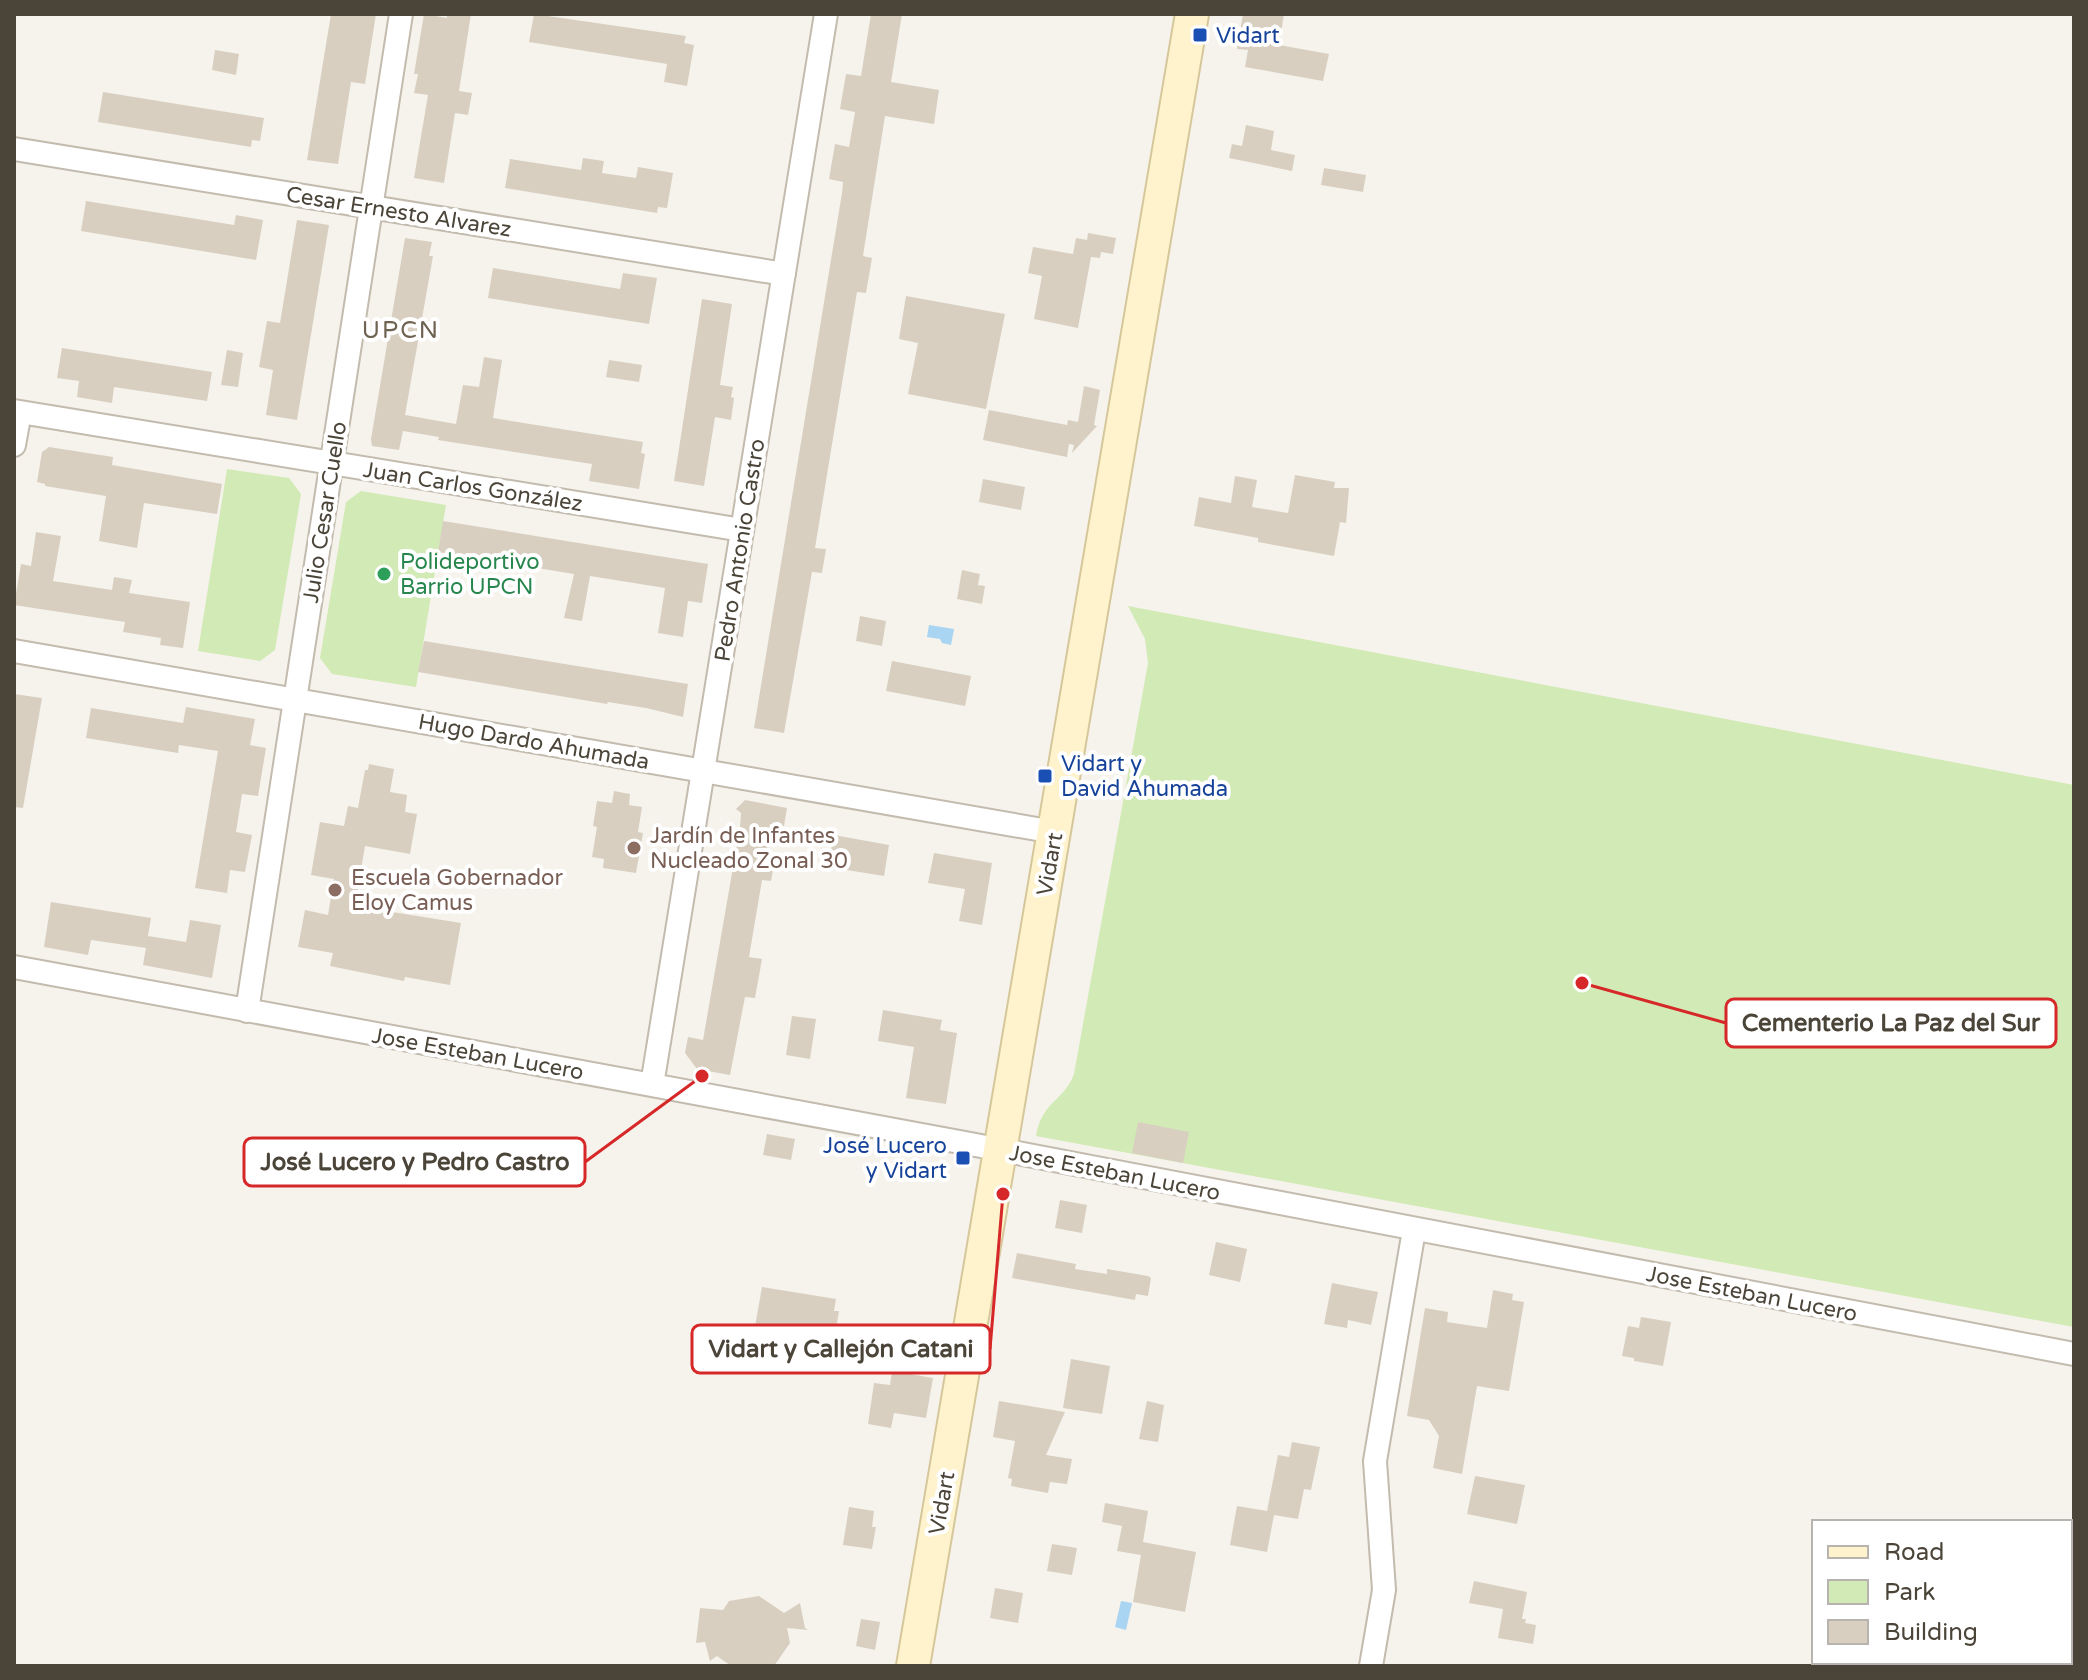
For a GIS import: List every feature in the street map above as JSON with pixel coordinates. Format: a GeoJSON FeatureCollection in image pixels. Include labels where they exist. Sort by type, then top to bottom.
{"type":"FeatureCollection","features":[{"type":"Feature","properties":{"kind":"street","name":"Julio Cesar Cuello"},"geometry":{"type":"LineString","coordinates":[[247,1011],[401,14]]}},
{"type":"Feature","properties":{"kind":"street","name":"Pedro Antonio Castro"},"geometry":{"type":"LineString","coordinates":[[652,1085],[826,14]]}},
{"type":"Feature","properties":{"kind":"street","name":"Vidart"},"geometry":{"type":"LineString","coordinates":[[913,1666],[1192,14]]}},
{"type":"Feature","properties":{"kind":"street","name":"Cesar Ernesto Alvarez"},"geometry":{"type":"LineString","coordinates":[[14,149],[784,274]]}},
{"type":"Feature","properties":{"kind":"street","name":"Juan Carlos González"},"geometry":{"type":"LineString","coordinates":[[17,411],[742,530]]}},
{"type":"Feature","properties":{"kind":"street"},"geometry":{"type":"LineString","coordinates":[[14,445],[17,411]]}},
{"type":"Feature","properties":{"kind":"street","name":"Hugo Dardo Ahumada"},"geometry":{"type":"LineString","coordinates":[[14,651],[1054,832]]}},
{"type":"Feature","properties":{"kind":"street","name":"Jose Esteban Lucero"},"geometry":{"type":"LineString","coordinates":[[14,967],[2074,1354]]}},
{"type":"Feature","properties":{"kind":"street"},"geometry":{"type":"LineString","coordinates":[[1371,1666],[1384,1590],[1375,1461],[1414,1230]]}},
{"type":"Feature","properties":{"kind":"green space"},"geometry":{"type":"Polygon","coordinates":[[[227,469],[289,478],[301,494],[275,650],[260,661],[198,651],[227,469]]]}},
{"type":"Feature","properties":{"kind":"green space","name":"Polideportivo Barrio UPCN"},"geometry":{"type":"Polygon","coordinates":[[[361,491],[446,505],[416,687],[332,674],[320,658],[346,502],[361,491]]]}},
{"type":"Feature","properties":{"kind":"green space"},"geometry":{"type":"Polygon","coordinates":[[[1128,606],[2074,785],[2074,1327],[1036,1136],[1043,1115],[1065,1090],[1074,1074],[1148,663],[1145,639],[1128,606]]]}},
{"type":"Feature","properties":{"kind":"water"},"geometry":{"type":"Polygon","coordinates":[[[929,625],[954,629],[951,645],[927,637],[929,625]]]}},
{"type":"Feature","properties":{"kind":"water"},"geometry":{"type":"Polygon","coordinates":[[[873,1324],[917,1331],[914,1352],[870,1344],[873,1324]]]}},
{"type":"Feature","properties":{"kind":"water"},"geometry":{"type":"Polygon","coordinates":[[[1121,1601],[1132,1603],[1126,1630],[1115,1627],[1121,1601]]]}},
{"type":"Feature","properties":{"kind":"building"},"geometry":{"type":"Polygon","coordinates":[[[331,14],[376,14],[365,84],[351,82],[338,164],[307,160],[331,14]]]}},
{"type":"Feature","properties":{"kind":"building"},"geometry":{"type":"Polygon","coordinates":[[[424,14],[447,18],[447,14],[471,14],[459,91],[472,93],[468,115],[455,113],[444,183],[414,178],[428,95],[414,93],[424,14]]]}},
{"type":"Feature","properties":{"kind":"building"},"geometry":{"type":"Polygon","coordinates":[[[534,14],[686,36],[684,43],[694,45],[687,86],[664,82],[667,64],[529,42],[534,14]]]}},
{"type":"Feature","properties":{"kind":"building"},"geometry":{"type":"Polygon","coordinates":[[[871,14],[902,14],[891,82],[939,90],[934,124],[885,116],[863,256],[872,258],[866,293],[857,292],[815,548],[826,549],[822,573],[812,572],[784,733],[754,728],[842,193],[843,182],[829,179],[835,144],[849,147],[855,112],[840,109],[846,74],[861,76],[871,14]]]}},
{"type":"Feature","properties":{"kind":"building"},"geometry":{"type":"Polygon","coordinates":[[[1243,14],[1284,14],[1279,45],[1329,54],[1323,81],[1245,67],[1248,50],[1237,49],[1243,14]]]}},
{"type":"Feature","properties":{"kind":"building"},"geometry":{"type":"Polygon","coordinates":[[[215,50],[239,54],[236,75],[212,70],[215,50]]]}},
{"type":"Feature","properties":{"kind":"building"},"geometry":{"type":"Polygon","coordinates":[[[103,92],[264,118],[260,141],[252,140],[251,147],[98,122],[103,92]]]}},
{"type":"Feature","properties":{"kind":"building"},"geometry":{"type":"Polygon","coordinates":[[[1246,125],[1274,131],[1271,150],[1295,155],[1292,171],[1229,158],[1232,144],[1242,146],[1246,125]]]}},
{"type":"Feature","properties":{"kind":"building"},"geometry":{"type":"Polygon","coordinates":[[[583,158],[604,161],[602,173],[636,178],[638,167],[673,173],[667,208],[658,207],[657,213],[505,188],[510,159],[581,170],[583,158]]]}},
{"type":"Feature","properties":{"kind":"building"},"geometry":{"type":"Polygon","coordinates":[[[1324,168],[1366,175],[1363,192],[1321,185],[1324,168]]]}},
{"type":"Feature","properties":{"kind":"building"},"geometry":{"type":"Polygon","coordinates":[[[86,201],[234,225],[236,215],[263,220],[256,260],[81,231],[86,201]]]}},
{"type":"Feature","properties":{"kind":"building"},"geometry":{"type":"Polygon","coordinates":[[[297,220],[329,225],[297,420],[266,415],[273,370],[259,367],[267,321],[280,323],[297,220]]]}},
{"type":"Feature","properties":{"kind":"building"},"geometry":{"type":"Polygon","coordinates":[[[1088,233],[1116,238],[1113,254],[1101,252],[1100,258],[1091,257],[1078,328],[1034,319],[1042,276],[1028,273],[1033,247],[1073,254],[1076,238],[1087,240],[1088,233]]]}},
{"type":"Feature","properties":{"kind":"building"},"geometry":{"type":"Polygon","coordinates":[[[405,238],[432,242],[429,256],[433,256],[405,415],[456,424],[463,385],[479,387],[484,357],[502,360],[493,418],[643,442],[641,453],[645,454],[639,489],[589,481],[592,464],[438,440],[439,437],[403,431],[399,450],[372,446],[405,238]]]}},
{"type":"Feature","properties":{"kind":"building"},"geometry":{"type":"Polygon","coordinates":[[[493,268],[620,289],[623,273],[657,278],[649,324],[488,298],[493,268]]]}},
{"type":"Feature","properties":{"kind":"building"},"geometry":{"type":"Polygon","coordinates":[[[906,296],[1005,314],[986,409],[908,394],[918,343],[899,339],[906,296]]]}},
{"type":"Feature","properties":{"kind":"building"},"geometry":{"type":"Polygon","coordinates":[[[702,299],[732,304],[720,385],[733,387],[731,397],[734,398],[731,420],[715,417],[704,486],[674,481],[702,299]]]}},
{"type":"Feature","properties":{"kind":"building"},"geometry":{"type":"Polygon","coordinates":[[[62,348],[212,372],[207,401],[114,387],[112,403],[77,397],[79,381],[57,378],[62,348]]]}},
{"type":"Feature","properties":{"kind":"building"},"geometry":{"type":"Polygon","coordinates":[[[227,350],[243,353],[238,387],[221,385],[227,350]]]}},
{"type":"Feature","properties":{"kind":"building"},"geometry":{"type":"Polygon","coordinates":[[[609,360],[642,365],[639,382],[606,377],[609,360]]]}},
{"type":"Feature","properties":{"kind":"building"},"geometry":{"type":"Polygon","coordinates":[[[1084,386],[1100,390],[1094,425],[1097,426],[1072,453],[1074,445],[1069,444],[1067,457],[983,440],[989,410],[1067,425],[1068,420],[1078,422],[1084,386]]]}},
{"type":"Feature","properties":{"kind":"building"},"geometry":{"type":"Polygon","coordinates":[[[49,447],[113,457],[112,465],[222,484],[217,514],[144,503],[137,548],[99,541],[106,496],[37,482],[42,452],[49,447]]]}},
{"type":"Feature","properties":{"kind":"building"},"geometry":{"type":"Polygon","coordinates":[[[1295,475],[1335,482],[1334,488],[1349,488],[1346,523],[1340,522],[1334,556],[1194,526],[1199,497],[1231,503],[1235,476],[1257,480],[1252,507],[1288,513],[1295,475]]]}},
{"type":"Feature","properties":{"kind":"building"},"geometry":{"type":"Polygon","coordinates":[[[983,479],[1025,487],[1021,510],[979,502],[983,479]]]}},
{"type":"Feature","properties":{"kind":"building"},"geometry":{"type":"Polygon","coordinates":[[[443,521],[708,564],[702,603],[688,601],[683,637],[658,633],[665,588],[590,576],[582,621],[564,618],[574,574],[438,552],[443,521]]]}},
{"type":"Feature","properties":{"kind":"building"},"geometry":{"type":"Polygon","coordinates":[[[36,532],[61,536],[53,581],[112,590],[114,577],[132,580],[129,593],[190,602],[183,648],[160,645],[161,638],[123,632],[125,622],[14,605],[21,564],[31,566],[36,532]]]}},
{"type":"Feature","properties":{"kind":"building"},"geometry":{"type":"Polygon","coordinates":[[[962,570],[980,574],[978,585],[985,586],[982,604],[957,599],[962,570]]]}},
{"type":"Feature","properties":{"kind":"building"},"geometry":{"type":"Polygon","coordinates":[[[860,616],[886,621],[882,646],[856,641],[860,616]]]}},
{"type":"Feature","properties":{"kind":"building"},"geometry":{"type":"Polygon","coordinates":[[[424,641],[688,684],[683,717],[646,708],[418,672],[424,641]]]}},
{"type":"Feature","properties":{"kind":"building"},"geometry":{"type":"Polygon","coordinates":[[[892,661],[971,676],[965,706],[886,691],[892,661]]]}},
{"type":"Feature","properties":{"kind":"building"},"geometry":{"type":"Polygon","coordinates":[[[14,694],[42,698],[23,808],[14,807],[14,694]]]}},
{"type":"Feature","properties":{"kind":"building"},"geometry":{"type":"Polygon","coordinates":[[[186,707],[255,719],[250,745],[266,748],[258,796],[242,794],[236,832],[252,835],[245,872],[230,870],[227,893],[195,888],[218,751],[179,745],[178,753],[86,738],[91,708],[183,723],[186,707]]]}},
{"type":"Feature","properties":{"kind":"building"},"geometry":{"type":"Polygon","coordinates":[[[369,764],[394,769],[390,792],[407,795],[405,812],[417,814],[410,854],[365,846],[355,906],[461,923],[450,985],[405,977],[404,981],[330,966],[333,953],[298,947],[305,910],[328,915],[334,879],[311,875],[320,822],[344,826],[348,806],[358,808],[365,770],[368,770],[369,764]]]}},
{"type":"Feature","properties":{"kind":"building"},"geometry":{"type":"Polygon","coordinates":[[[614,791],[630,794],[629,805],[642,807],[638,832],[643,833],[636,873],[603,868],[604,859],[592,857],[597,801],[612,803],[614,791]]]}},
{"type":"Feature","properties":{"kind":"building"},"geometry":{"type":"Polygon","coordinates":[[[745,800],[787,808],[784,826],[770,824],[766,857],[775,859],[771,881],[762,880],[749,957],[762,959],[755,998],[745,997],[730,1075],[697,1069],[685,1053],[688,1037],[703,1040],[740,827],[741,813],[736,809],[745,800]]]}},
{"type":"Feature","properties":{"kind":"building"},"geometry":{"type":"Polygon","coordinates":[[[834,835],[889,845],[884,876],[828,867],[834,835]]]}},
{"type":"Feature","properties":{"kind":"building"},"geometry":{"type":"Polygon","coordinates":[[[934,853],[992,863],[982,925],[959,921],[965,889],[928,883],[934,853]]]}},
{"type":"Feature","properties":{"kind":"building"},"geometry":{"type":"Polygon","coordinates":[[[51,902],[151,918],[146,948],[91,940],[88,955],[44,947],[51,902]]]}},
{"type":"Feature","properties":{"kind":"building"},"geometry":{"type":"Polygon","coordinates":[[[190,920],[221,925],[212,978],[143,965],[148,936],[186,942],[190,920]]]}},
{"type":"Feature","properties":{"kind":"building"},"geometry":{"type":"Polygon","coordinates":[[[883,1010],[942,1020],[940,1030],[957,1033],[946,1104],[906,1098],[914,1047],[878,1041],[883,1010]]]}},
{"type":"Feature","properties":{"kind":"building"},"geometry":{"type":"Polygon","coordinates":[[[792,1016],[816,1019],[810,1059],[786,1055],[792,1016]]]}},
{"type":"Feature","properties":{"kind":"building"},"geometry":{"type":"Polygon","coordinates":[[[1138,1122],[1189,1132],[1183,1163],[1132,1153],[1138,1122]]]}},
{"type":"Feature","properties":{"kind":"building"},"geometry":{"type":"Polygon","coordinates":[[[767,1134],[795,1139],[791,1160],[763,1155],[767,1134]]]}},
{"type":"Feature","properties":{"kind":"building"},"geometry":{"type":"Polygon","coordinates":[[[1060,1200],[1087,1205],[1082,1233],[1055,1228],[1060,1200]]]}},
{"type":"Feature","properties":{"kind":"building"},"geometry":{"type":"Polygon","coordinates":[[[1216,1242],[1247,1249],[1240,1282],[1209,1275],[1216,1242]]]}},
{"type":"Feature","properties":{"kind":"building"},"geometry":{"type":"Polygon","coordinates":[[[1017,1253],[1076,1264],[1075,1269],[1107,1274],[1107,1269],[1148,1276],[1151,1278],[1148,1296],[1136,1294],[1135,1300],[1012,1278],[1017,1253]]]}},
{"type":"Feature","properties":{"kind":"building"},"geometry":{"type":"Polygon","coordinates":[[[1332,1283],[1378,1292],[1371,1325],[1348,1320],[1347,1328],[1324,1324],[1332,1283]]]}},
{"type":"Feature","properties":{"kind":"building"},"geometry":{"type":"Polygon","coordinates":[[[762,1287],[836,1299],[834,1311],[839,1311],[833,1347],[754,1332],[762,1287]]]}},
{"type":"Feature","properties":{"kind":"building"},"geometry":{"type":"Polygon","coordinates":[[[1493,1290],[1513,1294],[1512,1300],[1524,1302],[1509,1391],[1477,1386],[1462,1474],[1433,1468],[1439,1436],[1429,1420],[1407,1416],[1425,1308],[1448,1312],[1447,1322],[1487,1328],[1493,1290]]]}},
{"type":"Feature","properties":{"kind":"building"},"geometry":{"type":"Polygon","coordinates":[[[1641,1317],[1671,1322],[1663,1366],[1622,1356],[1628,1326],[1639,1328],[1641,1317]]]}},
{"type":"Feature","properties":{"kind":"building"},"geometry":{"type":"Polygon","coordinates":[[[1071,1359],[1110,1366],[1102,1414],[1063,1408],[1071,1359]]]}},
{"type":"Feature","properties":{"kind":"building"},"geometry":{"type":"Polygon","coordinates":[[[892,1371],[933,1378],[926,1418],[894,1413],[891,1428],[868,1424],[874,1383],[890,1385],[892,1371]]]}},
{"type":"Feature","properties":{"kind":"building"},"geometry":{"type":"Polygon","coordinates":[[[999,1401],[1065,1412],[1046,1455],[1072,1459],[1067,1484],[1050,1482],[1048,1493],[1011,1486],[1012,1479],[1008,1478],[1015,1441],[993,1437],[999,1401]]]}},
{"type":"Feature","properties":{"kind":"building"},"geometry":{"type":"Polygon","coordinates":[[[1147,1401],[1164,1405],[1158,1442],[1139,1439],[1147,1401]]]}},
{"type":"Feature","properties":{"kind":"building"},"geometry":{"type":"Polygon","coordinates":[[[1292,1442],[1320,1447],[1311,1490],[1304,1489],[1298,1519],[1274,1515],[1267,1552],[1230,1545],[1237,1506],[1267,1511],[1278,1455],[1289,1457],[1292,1442]]]}},
{"type":"Feature","properties":{"kind":"building"},"geometry":{"type":"Polygon","coordinates":[[[1475,1476],[1525,1485],[1517,1524],[1467,1514],[1475,1476]]]}},
{"type":"Feature","properties":{"kind":"building"},"geometry":{"type":"Polygon","coordinates":[[[1105,1503],[1148,1511],[1143,1542],[1196,1552],[1185,1612],[1133,1602],[1141,1555],[1117,1551],[1122,1526],[1102,1522],[1105,1503]]]}},
{"type":"Feature","properties":{"kind":"building"},"geometry":{"type":"Polygon","coordinates":[[[849,1507],[874,1511],[872,1527],[876,1527],[872,1549],[843,1545],[849,1507]]]}},
{"type":"Feature","properties":{"kind":"building"},"geometry":{"type":"Polygon","coordinates":[[[1052,1544],[1077,1548],[1072,1575],[1047,1571],[1052,1544]]]}},
{"type":"Feature","properties":{"kind":"building"},"geometry":{"type":"Polygon","coordinates":[[[1474,1581],[1527,1592],[1522,1619],[1526,1619],[1525,1623],[1536,1625],[1533,1644],[1498,1638],[1503,1609],[1469,1603],[1474,1581]]]}},
{"type":"Feature","properties":{"kind":"building"},"geometry":{"type":"Polygon","coordinates":[[[995,1588],[1023,1593],[1018,1623],[990,1618],[995,1588]]]}},
{"type":"Feature","properties":{"kind":"building"},"geometry":{"type":"Polygon","coordinates":[[[759,1596],[784,1613],[800,1603],[808,1630],[787,1628],[790,1643],[774,1666],[731,1666],[717,1656],[710,1661],[705,1642],[696,1643],[700,1608],[723,1610],[729,1601],[759,1596]]]}},
{"type":"Feature","properties":{"kind":"building"},"geometry":{"type":"Polygon","coordinates":[[[861,1619],[880,1622],[875,1650],[856,1646],[861,1619]]]}},
{"type":"Feature","properties":{"kind":"place","name":"Vidart"},"geometry":{"type":"Point","coordinates":[1200,35]}},
{"type":"Feature","properties":{"kind":"place","name":"Polideportivo Barrio UPCN"},"geometry":{"type":"Point","coordinates":[384,574]}},
{"type":"Feature","properties":{"kind":"place","name":"Vidart y David Ahumada"},"geometry":{"type":"Point","coordinates":[1045,776]}},
{"type":"Feature","properties":{"kind":"place","name":"Jardín de Infantes Nucleado Zonal 30"},"geometry":{"type":"Point","coordinates":[634,848]}},
{"type":"Feature","properties":{"kind":"place","name":"Escuela Gobernador Eloy Camus"},"geometry":{"type":"Point","coordinates":[335,890]}},
{"type":"Feature","properties":{"kind":"place","name":"Cementerio La Paz del Sur"},"geometry":{"type":"Point","coordinates":[1582,983]}},
{"type":"Feature","properties":{"kind":"place","name":"José Lucero y Pedro Castro"},"geometry":{"type":"Point","coordinates":[702,1076]}},
{"type":"Feature","properties":{"kind":"place","name":"José Lucero y Vidart"},"geometry":{"type":"Point","coordinates":[963,1158]}},
{"type":"Feature","properties":{"kind":"place","name":"Vidart y Callejón Catani"},"geometry":{"type":"Point","coordinates":[1003,1194]}},
{"type":"Feature","properties":{"kind":"district","name":"UPCN"},"geometry":{"type":"Point","coordinates":[401,330]}}]}
